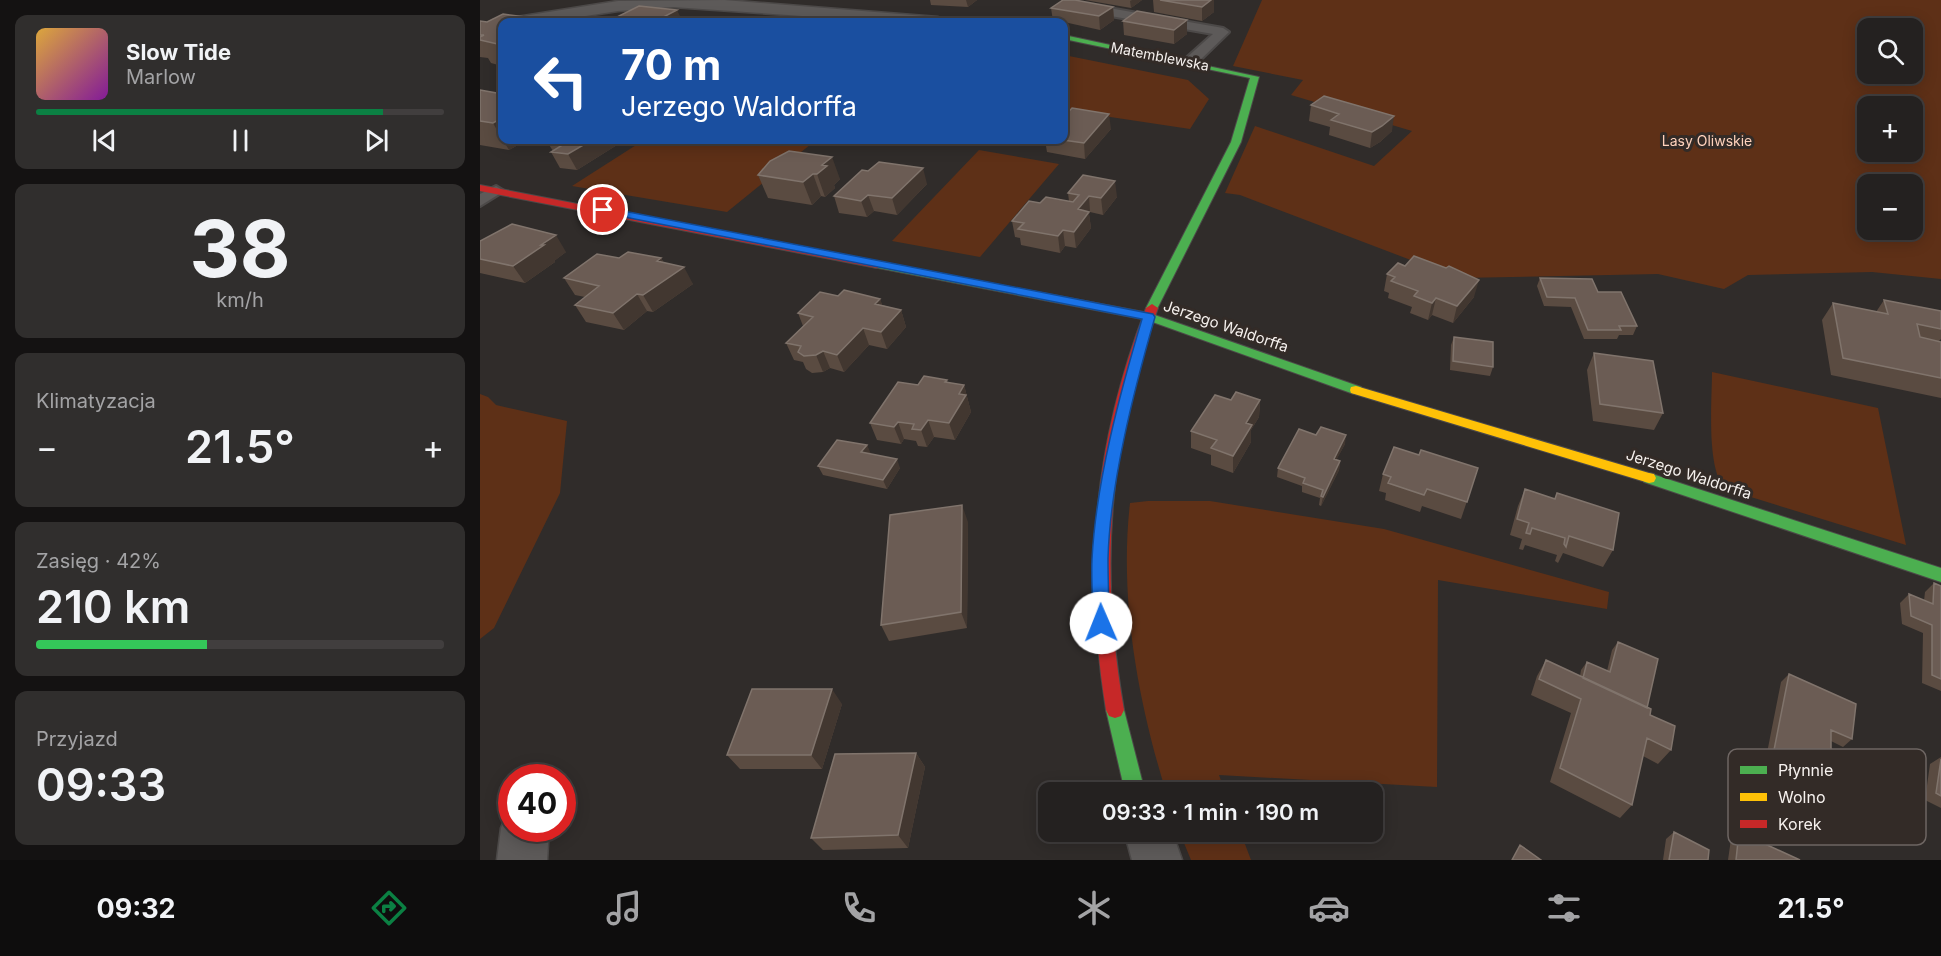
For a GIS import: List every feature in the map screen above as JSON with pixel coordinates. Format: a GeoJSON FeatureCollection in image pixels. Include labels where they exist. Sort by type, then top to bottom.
{"type":"FeatureCollection","features":[{"type":"Feature","properties":{"kind":"street"},"geometry":{"type":"LineString","coordinates":[[543,18],[618,6],[674,1],[897,18]]}},
{"type":"Feature","properties":{"kind":"street","name":"Matemblewska"},"geometry":{"type":"LineString","coordinates":[[1068,38],[1255,77],[1237,140],[1149,317]]}},
{"type":"Feature","properties":{"kind":"street","name":"Jerzego Waldorffa"},"geometry":{"type":"LineString","coordinates":[[488,190],[1149,317],[1343,386],[1692,491],[1941,575]]}},
{"type":"Feature","properties":{"kind":"street"},"geometry":{"type":"LineString","coordinates":[[1132,782],[1114,711],[1104,645],[1101,623],[1100,558],[1117,439],[1130,382],[1149,317]]}},
{"type":"Feature","properties":{"kind":"street"},"geometry":{"type":"LineString","coordinates":[[522,860],[524,842]]}},
{"type":"Feature","properties":{"kind":"street"},"geometry":{"type":"LineString","coordinates":[[1151,842],[1157,860]]}},
{"type":"Feature","properties":{"kind":"lane"},"geometry":{"type":"LineString","coordinates":[[1109,12],[1223,33],[1191,62]]}},
{"type":"Feature","properties":{"kind":"lane"},"geometry":{"type":"LineString","coordinates":[[480,201],[488,190]]}},
{"type":"Feature","properties":{"kind":"green space","name":"Lasy Oliwskie"},"geometry":{"type":"Polygon","coordinates":[[[1262,0],[1941,0],[1941,279],[1872,272],[1748,275],[1724,289],[1658,274],[1458,278],[1240,195],[1225,193],[1255,126],[1374,166],[1412,131],[1291,95],[1303,80],[1233,66],[1262,0]]]}},
{"type":"Feature","properties":{"kind":"green space"},"geometry":{"type":"Polygon","coordinates":[[[1068,56],[1188,80],[1209,99],[1190,129],[1068,111],[1068,56]]]}},
{"type":"Feature","properties":{"kind":"green space"},"geometry":{"type":"Polygon","coordinates":[[[638,144],[811,144],[727,212],[572,186],[638,144]]]}},
{"type":"Feature","properties":{"kind":"green space"},"geometry":{"type":"Polygon","coordinates":[[[979,150],[1059,164],[980,257],[892,241],[979,150]]]}},
{"type":"Feature","properties":{"kind":"green space"},"geometry":{"type":"Polygon","coordinates":[[[1712,372],[1878,408],[1906,545],[1725,489],[1715,466],[1711,434],[1712,372]]]}},
{"type":"Feature","properties":{"kind":"green space"},"geometry":{"type":"Polygon","coordinates":[[[480,394],[488,397],[496,405],[567,421],[560,493],[494,628],[480,639],[480,394]]]}},
{"type":"Feature","properties":{"kind":"green space"},"geometry":{"type":"Polygon","coordinates":[[[1210,501],[1384,529],[1609,592],[1607,609],[1438,580],[1437,787],[1383,784],[1383,782],[1219,775],[1221,782],[1163,782],[1147,722],[1133,649],[1127,576],[1130,503],[1210,501]]]}},
{"type":"Feature","properties":{"kind":"green space"},"geometry":{"type":"Polygon","coordinates":[[[1184,842],[1244,842],[1251,860],[1191,860],[1184,842]]]}},
{"type":"Feature","properties":{"kind":"building"},"geometry":{"type":"Polygon","coordinates":[[[1063,0],[1113,7],[1099,16],[1051,8],[1063,0]]]}},
{"type":"Feature","properties":{"kind":"building"},"geometry":{"type":"Polygon","coordinates":[[[1160,0],[1211,0],[1202,7],[1160,0]]]}},
{"type":"Feature","properties":{"kind":"building"},"geometry":{"type":"Polygon","coordinates":[[[639,6],[677,10],[662,18],[615,18],[639,6]]]}},
{"type":"Feature","properties":{"kind":"building"},"geometry":{"type":"Polygon","coordinates":[[[1137,11],[1187,20],[1174,30],[1123,21],[1137,11]]]}},
{"type":"Feature","properties":{"kind":"building"},"geometry":{"type":"Polygon","coordinates":[[[503,14],[533,18],[498,18],[498,44],[480,40],[480,37],[484,35],[480,35],[480,21],[487,22],[503,14]]]}},
{"type":"Feature","properties":{"kind":"building"},"geometry":{"type":"Polygon","coordinates":[[[480,90],[498,93],[498,120],[493,123],[480,121],[480,90]]]}},
{"type":"Feature","properties":{"kind":"building"},"geometry":{"type":"Polygon","coordinates":[[[1324,96],[1394,116],[1372,132],[1331,120],[1339,114],[1311,105],[1324,96]]]}},
{"type":"Feature","properties":{"kind":"building"},"geometry":{"type":"Polygon","coordinates":[[[1072,108],[1109,114],[1084,143],[1068,141],[1068,112],[1072,108]]]}},
{"type":"Feature","properties":{"kind":"building"},"geometry":{"type":"Polygon","coordinates":[[[564,144],[585,144],[568,154],[551,152],[564,144]]]}},
{"type":"Feature","properties":{"kind":"building"},"geometry":{"type":"Polygon","coordinates":[[[789,151],[832,157],[822,165],[827,166],[803,182],[758,175],[770,161],[789,151]]]}},
{"type":"Feature","properties":{"kind":"building"},"geometry":{"type":"Polygon","coordinates":[[[879,162],[923,168],[892,198],[868,195],[861,201],[834,196],[862,170],[868,171],[879,162]]]}},
{"type":"Feature","properties":{"kind":"building"},"geometry":{"type":"Polygon","coordinates":[[[1083,175],[1115,181],[1101,198],[1089,196],[1078,209],[1089,212],[1074,232],[1063,230],[1058,236],[1018,229],[1024,223],[1012,221],[1029,201],[1040,203],[1046,197],[1073,202],[1079,195],[1068,193],[1083,175]]]}},
{"type":"Feature","properties":{"kind":"building"},"geometry":{"type":"Polygon","coordinates":[[[512,224],[556,235],[513,266],[480,259],[480,241],[512,224]]]}},
{"type":"Feature","properties":{"kind":"building"},"geometry":{"type":"Polygon","coordinates":[[[628,252],[661,258],[657,261],[684,267],[643,295],[637,294],[613,313],[575,305],[599,286],[564,278],[597,254],[619,258],[628,252]]]}},
{"type":"Feature","properties":{"kind":"building"},"geometry":{"type":"Polygon","coordinates":[[[1414,256],[1446,268],[1449,266],[1479,280],[1457,306],[1436,298],[1432,303],[1414,296],[1418,291],[1391,281],[1395,277],[1387,274],[1398,263],[1405,266],[1414,256]]]}},
{"type":"Feature","properties":{"kind":"building"},"geometry":{"type":"Polygon","coordinates":[[[1540,278],[1592,279],[1598,292],[1621,292],[1637,326],[1619,326],[1621,330],[1588,330],[1575,298],[1547,297],[1540,278]]]}},
{"type":"Feature","properties":{"kind":"building"},"geometry":{"type":"Polygon","coordinates":[[[844,290],[880,299],[875,304],[901,310],[881,332],[863,328],[837,355],[823,351],[816,355],[804,356],[798,352],[801,346],[786,343],[813,317],[798,313],[820,292],[838,296],[844,290]]]}},
{"type":"Feature","properties":{"kind":"building"},"geometry":{"type":"Polygon","coordinates":[[[1884,300],[1941,311],[1941,329],[1917,324],[1920,337],[1941,342],[1941,378],[1843,358],[1833,303],[1888,314],[1884,300]]]}},
{"type":"Feature","properties":{"kind":"building"},"geometry":{"type":"Polygon","coordinates":[[[1454,337],[1493,342],[1493,367],[1453,361],[1454,337]]]}},
{"type":"Feature","properties":{"kind":"building"},"geometry":{"type":"Polygon","coordinates":[[[1594,353],[1653,361],[1663,413],[1600,404],[1594,353]]]}},
{"type":"Feature","properties":{"kind":"building"},"geometry":{"type":"Polygon","coordinates":[[[924,376],[964,385],[959,394],[966,395],[949,423],[928,420],[921,430],[912,429],[914,424],[898,422],[894,427],[870,423],[898,382],[918,385],[924,376]]]}},
{"type":"Feature","properties":{"kind":"building"},"geometry":{"type":"Polygon","coordinates":[[[1236,392],[1260,400],[1246,423],[1252,425],[1233,456],[1211,448],[1217,440],[1191,431],[1215,395],[1231,400],[1236,392]]]}},
{"type":"Feature","properties":{"kind":"building"},"geometry":{"type":"Polygon","coordinates":[[[1321,427],[1346,435],[1334,459],[1340,461],[1323,497],[1321,496],[1323,490],[1303,483],[1305,478],[1278,468],[1299,429],[1316,435],[1321,427]]]}},
{"type":"Feature","properties":{"kind":"building"},"geometry":{"type":"Polygon","coordinates":[[[837,440],[867,445],[861,452],[897,459],[883,480],[818,466],[837,440]]]}},
{"type":"Feature","properties":{"kind":"building"},"geometry":{"type":"Polygon","coordinates":[[[1394,447],[1419,455],[1421,450],[1478,468],[1467,502],[1427,489],[1424,495],[1388,483],[1391,477],[1383,474],[1394,447]]]}},
{"type":"Feature","properties":{"kind":"building"},"geometry":{"type":"Polygon","coordinates":[[[1525,489],[1555,499],[1557,493],[1619,513],[1613,550],[1569,536],[1566,547],[1565,538],[1532,528],[1530,534],[1526,533],[1529,523],[1517,519],[1525,489]]]}},
{"type":"Feature","properties":{"kind":"building"},"geometry":{"type":"Polygon","coordinates":[[[962,505],[961,612],[881,625],[890,515],[962,505]]]}},
{"type":"Feature","properties":{"kind":"building"},"geometry":{"type":"Polygon","coordinates":[[[1934,583],[1941,586],[1941,679],[1932,675],[1932,625],[1911,616],[1909,594],[1933,604],[1934,583]]]}},
{"type":"Feature","properties":{"kind":"building"},"geometry":{"type":"Polygon","coordinates":[[[1618,642],[1658,659],[1647,708],[1583,678],[1587,662],[1610,672],[1618,642]]]}},
{"type":"Feature","properties":{"kind":"building"},"geometry":{"type":"Polygon","coordinates":[[[1546,660],[1651,709],[1650,715],[1675,726],[1671,750],[1647,738],[1632,805],[1560,768],[1581,699],[1539,679],[1546,660]]]}},
{"type":"Feature","properties":{"kind":"building"},"geometry":{"type":"Polygon","coordinates":[[[1789,674],[1856,704],[1852,739],[1831,730],[1831,749],[1774,749],[1789,674]]]}},
{"type":"Feature","properties":{"kind":"building"},"geometry":{"type":"Polygon","coordinates":[[[752,689],[832,689],[811,755],[727,755],[752,689]]]}},
{"type":"Feature","properties":{"kind":"building"},"geometry":{"type":"Polygon","coordinates":[[[916,753],[898,835],[811,838],[835,754],[916,753]]]}},
{"type":"Feature","properties":{"kind":"building"},"geometry":{"type":"Polygon","coordinates":[[[1941,759],[1941,796],[1936,793],[1941,759]]]}},
{"type":"Feature","properties":{"kind":"building"},"geometry":{"type":"Polygon","coordinates":[[[1674,832],[1709,850],[1708,860],[1669,860],[1674,832]]]}},
{"type":"Feature","properties":{"kind":"building"},"geometry":{"type":"Polygon","coordinates":[[[1520,845],[1541,860],[1512,860],[1520,845]]]}},
{"type":"Feature","properties":{"kind":"building"},"geometry":{"type":"Polygon","coordinates":[[[1738,845],[1767,845],[1800,860],[1736,860],[1738,845]]]}},
{"type":"Feature","properties":{"kind":"traffic: fast"},"geometry":{"type":"LineString","coordinates":[[1068,38],[1255,77],[1236,142],[1152,308]]}},
{"type":"Feature","properties":{"kind":"traffic: fast"},"geometry":{"type":"LineString","coordinates":[[877,265],[1149,317],[1356,390]]}},
{"type":"Feature","properties":{"kind":"traffic: fast"},"geometry":{"type":"LineString","coordinates":[[1649,478],[1941,575]]}},
{"type":"Feature","properties":{"kind":"traffic: fast"},"geometry":{"type":"LineString","coordinates":[[1115,710],[1133,782]]}},
{"type":"Feature","properties":{"kind":"traffic: slow"},"geometry":{"type":"LineString","coordinates":[[1356,390],[1649,478]]}},
{"type":"Feature","properties":{"kind":"traffic: jam"},"geometry":{"type":"LineString","coordinates":[[480,188],[877,265]]}},
{"type":"Feature","properties":{"kind":"traffic: jam"},"geometry":{"type":"LineString","coordinates":[[1115,710],[1102,610],[1101,559],[1104,506],[1121,404],[1152,308]]}},
{"type":"Feature","properties":{"kind":"route"},"geometry":{"type":"LineString","coordinates":[[603,210],[1149,317],[1130,382],[1117,439],[1106,507],[1100,558],[1101,623]]}}]}
